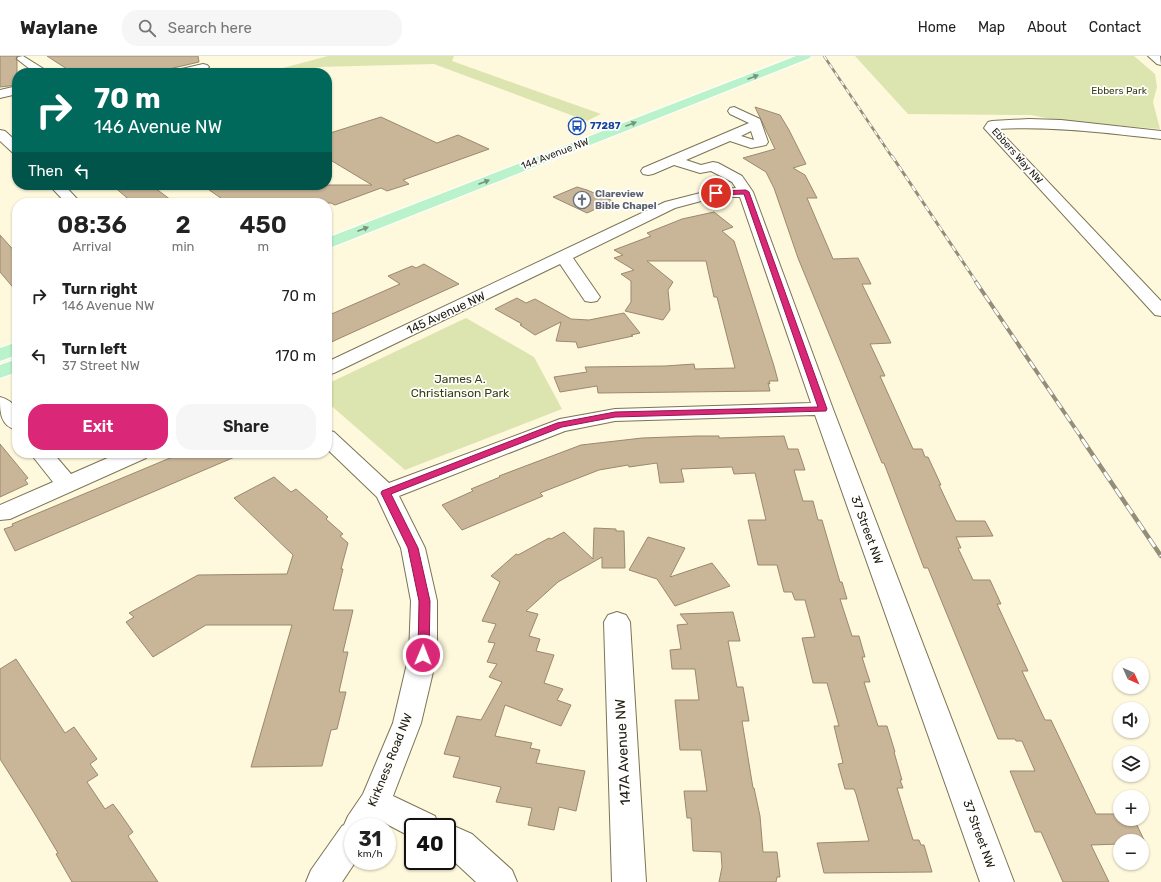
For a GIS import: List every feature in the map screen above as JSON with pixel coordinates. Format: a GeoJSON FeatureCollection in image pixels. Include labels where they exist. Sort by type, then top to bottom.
{"type":"FeatureCollection","features":[{"type":"Feature","properties":{"kind":"main road","name":"144 Avenue NW"},"geometry":{"type":"LineString","coordinates":[[424,192],[779,56]]}},
{"type":"Feature","properties":{"kind":"main road","name":"144 Avenue NW"},"geometry":{"type":"LineString","coordinates":[[332,242],[806,56]]}},
{"type":"Feature","properties":{"kind":"main road"},"geometry":{"type":"LineString","coordinates":[[0,355],[12,350]]}},
{"type":"Feature","properties":{"kind":"main road"},"geometry":{"type":"LineString","coordinates":[[0,372],[12,367]]}},
{"type":"Feature","properties":{"kind":"street"},"geometry":{"type":"LineString","coordinates":[[34,56],[22,59],[36,68]]}},
{"type":"Feature","properties":{"kind":"street"},"geometry":{"type":"LineString","coordinates":[[1153,56],[1161,62]]}},
{"type":"Feature","properties":{"kind":"street"},"geometry":{"type":"LineString","coordinates":[[190,60],[203,66],[195,68]]}},
{"type":"Feature","properties":{"kind":"street"},"geometry":{"type":"LineString","coordinates":[[0,94],[12,91]]}},
{"type":"Feature","properties":{"kind":"street"},"geometry":{"type":"LineString","coordinates":[[648,170],[756,125],[756,122],[753,119],[734,112]]}},
{"type":"Feature","properties":{"kind":"street","name":"Ebbers Way NW"},"geometry":{"type":"LineString","coordinates":[[1161,135],[1061,124],[1029,123],[992,125],[990,128],[1161,311]]}},
{"type":"Feature","properties":{"kind":"street"},"geometry":{"type":"LineString","coordinates":[[0,134],[12,145]]}},
{"type":"Feature","properties":{"kind":"street"},"geometry":{"type":"LineString","coordinates":[[674,160],[700,170],[724,162],[702,148]]}},
{"type":"Feature","properties":{"kind":"street"},"geometry":{"type":"LineString","coordinates":[[713,166],[741,185]]}},
{"type":"Feature","properties":{"kind":"street","name":"145 Avenue NW"},"geometry":{"type":"LineString","coordinates":[[332,367],[670,205],[741,185]]}},
{"type":"Feature","properties":{"kind":"street","name":"37 Street NW"},"geometry":{"type":"LineString","coordinates":[[741,185],[997,882]]}},
{"type":"Feature","properties":{"kind":"street"},"geometry":{"type":"LineString","coordinates":[[61,190],[69,198]]}},
{"type":"Feature","properties":{"kind":"street"},"geometry":{"type":"LineString","coordinates":[[564,256],[591,297]]}},
{"type":"Feature","properties":{"kind":"street"},"geometry":{"type":"LineString","coordinates":[[0,403],[12,418]]}},
{"type":"Feature","properties":{"kind":"street"},"geometry":{"type":"LineString","coordinates":[[386,493],[560,425],[615,415],[823,409]]}},
{"type":"Feature","properties":{"kind":"street","name":"Kirkness Road NW"},"geometry":{"type":"LineString","coordinates":[[332,442],[386,493],[413,548],[424,601],[423,655],[407,724],[367,815]]}},
{"type":"Feature","properties":{"kind":"street"},"geometry":{"type":"LineString","coordinates":[[45,458],[67,484]]}},
{"type":"Feature","properties":{"kind":"street"},"geometry":{"type":"LineString","coordinates":[[2,513],[127,458]]}},
{"type":"Feature","properties":{"kind":"street","name":"147A Avenue NW"},"geometry":{"type":"LineString","coordinates":[[617,622],[629,882]]}},
{"type":"Feature","properties":{"kind":"street"},"geometry":{"type":"LineString","coordinates":[[367,815],[404,823]]}},
{"type":"Feature","properties":{"kind":"street"},"geometry":{"type":"LineString","coordinates":[[456,842],[461,845],[500,882]]}},
{"type":"Feature","properties":{"kind":"street"},"geometry":{"type":"LineString","coordinates":[[323,882],[344,850]]}},
{"type":"Feature","properties":{"kind":"green space"},"geometry":{"type":"Polygon","coordinates":[[[328,56],[454,56],[452,61],[601,114],[587,121],[434,64],[283,68],[328,56]]]}},
{"type":"Feature","properties":{"kind":"green space","name":"Ebbers Park"},"geometry":{"type":"Polygon","coordinates":[[[855,56],[1134,56],[1155,74],[1157,87],[1153,102],[1160,129],[1062,121],[1031,115],[908,114],[855,56]]]}},
{"type":"Feature","properties":{"kind":"green space","name":"James A. Christianson Park"},"geometry":{"type":"Polygon","coordinates":[[[466,318],[534,357],[562,409],[405,470],[332,406],[332,382],[466,318]]]}},
{"type":"Feature","properties":{"kind":"building"},"geometry":{"type":"Polygon","coordinates":[[[0,56],[17,56],[17,68],[12,68],[12,86],[0,87],[0,56]]]}},
{"type":"Feature","properties":{"kind":"building"},"geometry":{"type":"Polygon","coordinates":[[[47,56],[198,56],[199,62],[173,68],[65,68],[47,56]]]}},
{"type":"Feature","properties":{"kind":"building"},"geometry":{"type":"Polygon","coordinates":[[[755,107],[780,115],[789,130],[806,164],[793,168],[805,175],[817,198],[807,198],[833,259],[858,258],[871,284],[862,284],[891,343],[870,344],[885,376],[880,376],[913,449],[922,449],[925,457],[928,457],[956,521],[985,521],[993,536],[956,537],[961,548],[958,548],[973,580],[990,580],[1001,604],[997,604],[1028,671],[1022,671],[1045,720],[1051,720],[1096,814],[1113,814],[1113,826],[1137,826],[1141,834],[1113,834],[1113,844],[1091,845],[1109,882],[1063,882],[1041,832],[1035,832],[1010,771],[1035,771],[1022,741],[1016,741],[1015,739],[998,739],[928,568],[924,568],[884,463],[882,463],[798,258],[774,188],[766,172],[743,158],[775,149],[755,107]]]}},
{"type":"Feature","properties":{"kind":"building"},"geometry":{"type":"Polygon","coordinates":[[[381,117],[437,143],[458,135],[489,149],[403,180],[409,184],[387,191],[381,188],[335,205],[332,204],[332,198],[221,198],[209,190],[332,190],[332,185],[372,185],[332,161],[332,132],[381,117]]]}},
{"type":"Feature","properties":{"kind":"building","name":"Clareview Bible Chapel"},"geometry":{"type":"Polygon","coordinates":[[[577,187],[613,201],[587,213],[553,197],[577,187]]]}},
{"type":"Feature","properties":{"kind":"building"},"geometry":{"type":"Polygon","coordinates":[[[118,190],[158,190],[168,198],[127,198],[118,190]]]}},
{"type":"Feature","properties":{"kind":"building"},"geometry":{"type":"Polygon","coordinates":[[[714,212],[733,227],[722,231],[734,241],[774,366],[778,381],[769,381],[770,391],[598,393],[597,386],[560,392],[554,377],[587,372],[585,367],[665,366],[694,364],[695,369],[735,368],[717,297],[714,297],[706,261],[647,261],[673,282],[668,290],[670,310],[663,320],[625,311],[631,302],[631,281],[621,274],[634,270],[614,258],[623,255],[614,250],[651,236],[647,233],[682,219],[714,212]]]}},
{"type":"Feature","properties":{"kind":"building"},"geometry":{"type":"Polygon","coordinates":[[[0,235],[12,248],[12,286],[0,272],[0,235]]]}},
{"type":"Feature","properties":{"kind":"building"},"geometry":{"type":"Polygon","coordinates":[[[424,264],[459,284],[332,342],[332,314],[400,284],[388,276],[412,266],[416,268],[424,264]]]}},
{"type":"Feature","properties":{"kind":"building"},"geometry":{"type":"Polygon","coordinates":[[[517,298],[526,303],[535,299],[571,319],[589,320],[624,313],[640,333],[631,335],[633,336],[578,348],[576,342],[556,341],[561,322],[535,335],[520,325],[522,324],[495,309],[517,298]]]}},
{"type":"Feature","properties":{"kind":"building"},"geometry":{"type":"Polygon","coordinates":[[[719,436],[719,438],[784,436],[788,449],[798,449],[805,470],[794,470],[803,501],[813,501],[818,520],[822,520],[840,582],[842,582],[847,599],[840,599],[852,636],[859,636],[865,657],[862,657],[870,682],[864,682],[878,726],[887,726],[895,752],[903,788],[897,788],[913,840],[919,840],[921,845],[924,845],[932,872],[824,873],[817,843],[869,841],[854,789],[845,789],[838,764],[843,763],[834,726],[839,726],[827,683],[813,683],[802,638],[815,637],[805,600],[795,600],[792,592],[784,592],[777,565],[758,565],[748,520],[766,520],[755,473],[734,474],[732,467],[681,469],[684,482],[660,483],[657,463],[629,467],[628,465],[599,470],[540,493],[543,496],[462,530],[442,505],[473,491],[471,489],[500,477],[499,476],[581,445],[642,438],[719,436]]]}},
{"type":"Feature","properties":{"kind":"building"},"geometry":{"type":"Polygon","coordinates":[[[0,444],[28,478],[25,480],[28,484],[0,497],[0,444]]]}},
{"type":"Feature","properties":{"kind":"building"},"geometry":{"type":"Polygon","coordinates":[[[170,458],[232,458],[15,551],[4,529],[13,526],[12,524],[170,458]]]}},
{"type":"Feature","properties":{"kind":"building"},"geometry":{"type":"Polygon","coordinates":[[[274,477],[291,492],[296,489],[328,517],[326,519],[343,534],[340,536],[348,543],[333,610],[353,610],[343,652],[348,652],[339,692],[346,692],[337,729],[331,730],[322,766],[251,767],[292,625],[206,625],[153,657],[126,622],[134,617],[129,613],[198,575],[287,574],[293,555],[234,498],[274,477]]]}},
{"type":"Feature","properties":{"kind":"building"},"geometry":{"type":"Polygon","coordinates":[[[594,528],[624,531],[625,568],[602,568],[602,557],[558,582],[526,611],[538,614],[529,636],[540,639],[536,651],[554,655],[544,683],[563,689],[557,700],[571,705],[561,726],[505,705],[495,736],[532,743],[530,748],[540,750],[536,763],[585,771],[576,811],[559,807],[554,830],[528,825],[532,808],[496,802],[501,787],[453,777],[460,757],[444,754],[457,716],[481,720],[502,682],[489,677],[497,664],[487,662],[495,643],[488,642],[496,624],[482,621],[500,582],[491,576],[516,554],[518,555],[549,538],[551,539],[564,532],[593,559],[594,528]]]}},
{"type":"Feature","properties":{"kind":"building"},"geometry":{"type":"Polygon","coordinates":[[[648,537],[685,548],[670,577],[712,563],[730,586],[675,606],[657,579],[629,570],[648,537]]]}},
{"type":"Feature","properties":{"kind":"building"},"geometry":{"type":"Polygon","coordinates":[[[733,612],[740,641],[728,641],[737,687],[743,687],[749,721],[742,721],[753,788],[760,816],[763,852],[777,852],[780,877],[777,877],[776,882],[719,882],[722,867],[721,852],[693,851],[691,818],[687,818],[684,791],[707,791],[701,750],[680,750],[675,700],[699,700],[695,669],[672,669],[670,650],[681,649],[677,625],[688,624],[680,614],[733,612]]]}},
{"type":"Feature","properties":{"kind":"building"},"geometry":{"type":"Polygon","coordinates":[[[16,659],[65,733],[74,727],[97,759],[90,764],[98,775],[87,782],[105,809],[113,804],[119,812],[133,832],[128,836],[158,882],[72,882],[56,854],[58,853],[0,759],[0,669],[16,659]]]}},
{"type":"Feature","properties":{"kind":"railway"},"geometry":{"type":"LineString","coordinates":[[824,56],[892,157]]}},
{"type":"Feature","properties":{"kind":"railway"},"geometry":{"type":"LineString","coordinates":[[892,156],[977,283]]}},
{"type":"Feature","properties":{"kind":"railway"},"geometry":{"type":"LineString","coordinates":[[976,282],[1083,440]]}},
{"type":"Feature","properties":{"kind":"railway"},"geometry":{"type":"LineString","coordinates":[[1082,439],[1161,556]]}},
{"type":"Feature","properties":{"kind":"place","name":"77287"},"geometry":{"type":"Point","coordinates":[577,126]}},
{"type":"Feature","properties":{"kind":"place","name":"Clareview Bible Chapel"},"geometry":{"type":"Point","coordinates":[582,200]}},
{"type":"Feature","properties":{"kind":"route"},"geometry":{"type":"LineString","coordinates":[[423,655],[424,601],[413,548],[386,493],[560,425],[601,417],[615,415],[823,409],[746,192],[716,193]]}}]}
